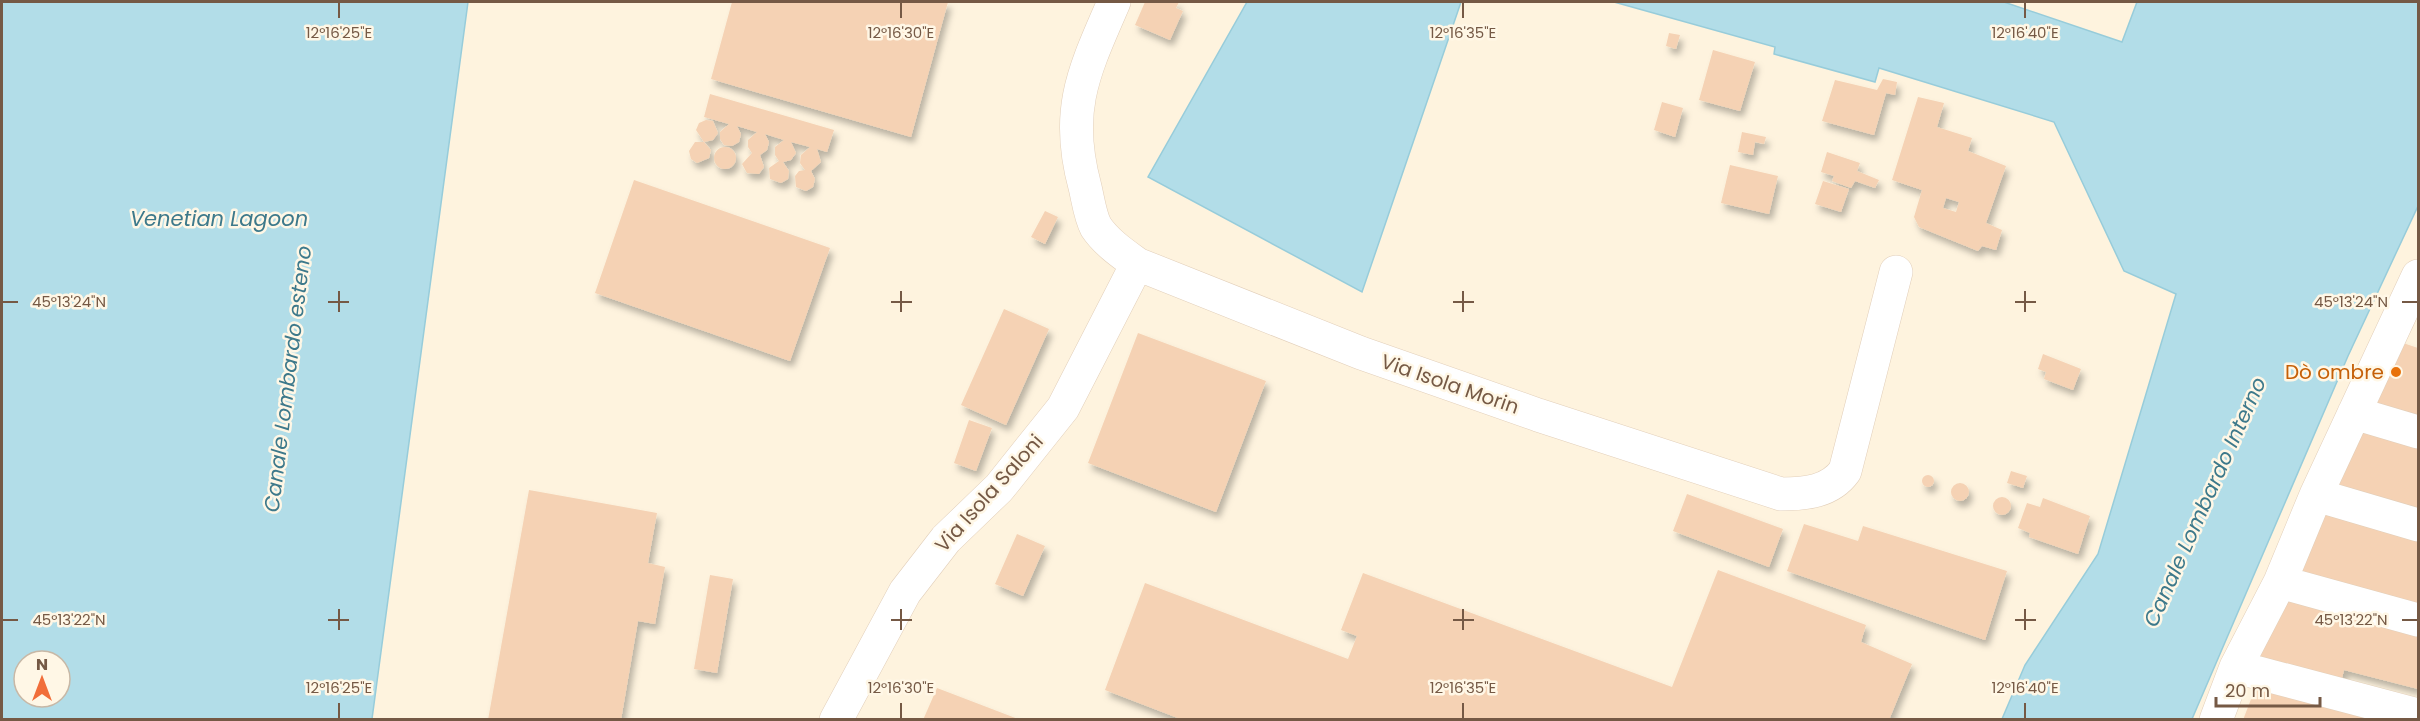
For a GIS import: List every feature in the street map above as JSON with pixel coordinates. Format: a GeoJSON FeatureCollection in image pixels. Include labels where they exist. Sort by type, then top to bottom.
{"type":"FeatureCollection","features":[{"type":"Feature","properties":{"kind":"street","name":"Via Isola Morin"},"geometry":{"type":"LineString","coordinates":[[1114,2],[1085,68],[1074,120],[1079,165],[1095,226],[1112,244],[1137,264],[1361,353],[1538,415],[1780,494],[1798,494],[1832,485],[1845,471],[1896,273]]}},
{"type":"Feature","properties":{"kind":"street","name":"Via Isola Saloni"},"geometry":{"type":"LineString","coordinates":[[836,720],[905,592],[946,539],[999,488],[1063,408],[1137,264]]}},
{"type":"Feature","properties":{"kind":"street"},"geometry":{"type":"LineString","coordinates":[[2216,720],[2236,666],[2280,582],[2316,495],[2354,413],[2406,330],[2418,276]]}},
{"type":"Feature","properties":{"kind":"street"},"geometry":{"type":"LineString","coordinates":[[2354,413],[2418,432]]}},
{"type":"Feature","properties":{"kind":"street"},"geometry":{"type":"LineString","coordinates":[[2316,495],[2418,525]]}},
{"type":"Feature","properties":{"kind":"street"},"geometry":{"type":"LineString","coordinates":[[2280,582],[2418,621]]}},
{"type":"Feature","properties":{"kind":"street"},"geometry":{"type":"LineString","coordinates":[[2236,666],[2418,715]]}},
{"type":"Feature","properties":{"kind":"water","name":"Venetian Lagoon"},"geometry":{"type":"Polygon","coordinates":[[[2,2],[468,2],[372,719],[2,719],[2,2]]]}},
{"type":"Feature","properties":{"kind":"water"},"geometry":{"type":"Polygon","coordinates":[[[1247,2],[1461,2],[1362,292],[1148,177],[1247,2]]]}},
{"type":"Feature","properties":{"kind":"water","name":"Canale Lombardo Interno"},"geometry":{"type":"Polygon","coordinates":[[[1614,2],[2004,2],[2122,42],[2137,2],[2418,2],[2418,206],[2348,356],[2192,719],[2002,719],[2025,665],[2098,554],[2176,294],[2124,271],[2054,122],[1879,68],[1875,82],[1774,54],[1775,47],[1614,2]]]}},
{"type":"Feature","properties":{"kind":"building"},"geometry":{"type":"Polygon","coordinates":[[[732,2],[948,2],[911,137],[711,79],[732,2]]]}},
{"type":"Feature","properties":{"kind":"building"},"geometry":{"type":"Polygon","coordinates":[[[1145,2],[1179,2],[1176,8],[1183,11],[1170,40],[1135,25],[1145,2]]]}},
{"type":"Feature","properties":{"kind":"building"},"geometry":{"type":"Polygon","coordinates":[[[1669,33],[1680,35],[1676,49],[1666,46],[1669,33]]]}},
{"type":"Feature","properties":{"kind":"building"},"geometry":{"type":"Polygon","coordinates":[[[1713,50],[1755,62],[1740,111],[1699,100],[1713,50]]]}},
{"type":"Feature","properties":{"kind":"building"},"geometry":{"type":"Polygon","coordinates":[[[1883,79],[1897,82],[1895,95],[1886,93],[1874,135],[1822,121],[1835,80],[1877,90],[1883,79]]]}},
{"type":"Feature","properties":{"kind":"building"},"geometry":{"type":"Polygon","coordinates":[[[710,94],[834,130],[827,152],[817,149],[821,162],[811,171],[815,179],[813,187],[806,191],[796,187],[795,176],[799,171],[805,170],[800,163],[801,155],[810,147],[791,142],[796,153],[791,160],[783,162],[789,171],[788,179],[781,183],[770,179],[769,168],[779,161],[775,155],[775,147],[784,140],[765,134],[769,142],[767,150],[760,155],[764,167],[759,174],[747,173],[742,164],[752,153],[748,147],[748,140],[757,132],[737,126],[741,134],[739,142],[732,146],[724,145],[720,139],[720,132],[729,124],[704,117],[710,94]]]}},
{"type":"Feature","properties":{"kind":"building"},"geometry":{"type":"Polygon","coordinates":[[[1918,97],[1944,103],[1937,127],[1972,138],[1968,151],[2006,166],[1986,223],[2002,230],[1996,250],[1982,246],[1978,251],[1919,227],[1914,217],[1922,190],[1892,180],[1918,97]],[[1946,198],[1943,208],[1956,212],[1959,202],[1946,198]]]}},
{"type":"Feature","properties":{"kind":"building"},"geometry":{"type":"Polygon","coordinates":[[[1662,102],[1683,108],[1675,137],[1654,130],[1662,102]]]}},
{"type":"Feature","properties":{"kind":"building"},"geometry":{"type":"Polygon","coordinates":[[[706,120],[713,121],[718,133],[713,140],[704,142],[696,130],[699,123],[706,120]]]}},
{"type":"Feature","properties":{"kind":"building"},"geometry":{"type":"Polygon","coordinates":[[[1742,132],[1766,137],[1764,144],[1755,142],[1753,155],[1738,152],[1742,132]]]}},
{"type":"Feature","properties":{"kind":"building"},"geometry":{"type":"Polygon","coordinates":[[[695,142],[704,142],[711,150],[709,158],[697,163],[691,159],[689,151],[695,142]]]}},
{"type":"Feature","properties":{"kind":"building"},"geometry":{"type":"Polygon","coordinates":[[[725,147],[733,150],[736,158],[733,166],[725,169],[717,166],[714,158],[717,150],[725,147]]]}},
{"type":"Feature","properties":{"kind":"building"},"geometry":{"type":"Polygon","coordinates":[[[1827,152],[1860,163],[1857,171],[1879,180],[1875,188],[1855,181],[1851,188],[1832,181],[1834,176],[1821,172],[1827,152]]]}},
{"type":"Feature","properties":{"kind":"building"},"geometry":{"type":"Polygon","coordinates":[[[1730,165],[1778,176],[1769,214],[1721,203],[1730,165]]]}},
{"type":"Feature","properties":{"kind":"building"},"geometry":{"type":"Polygon","coordinates":[[[634,180],[830,248],[790,361],[595,293],[634,180]]]}},
{"type":"Feature","properties":{"kind":"building"},"geometry":{"type":"Polygon","coordinates":[[[1823,181],[1849,189],[1841,212],[1815,204],[1823,181]]]}},
{"type":"Feature","properties":{"kind":"building"},"geometry":{"type":"Polygon","coordinates":[[[1045,211],[1058,217],[1045,244],[1031,237],[1045,211]]]}},
{"type":"Feature","properties":{"kind":"building"},"geometry":{"type":"Polygon","coordinates":[[[1004,309],[1049,329],[1006,425],[961,405],[1004,309]]]}},
{"type":"Feature","properties":{"kind":"building"},"geometry":{"type":"Polygon","coordinates":[[[1138,333],[1266,381],[1216,512],[1088,463],[1138,333]]]}},
{"type":"Feature","properties":{"kind":"building"},"geometry":{"type":"Polygon","coordinates":[[[2397,341],[2418,348],[2418,427],[2369,412],[2397,341]]]}},
{"type":"Feature","properties":{"kind":"building"},"geometry":{"type":"Polygon","coordinates":[[[2043,354],[2081,369],[2073,390],[2044,379],[2046,372],[2038,369],[2043,354]]]}},
{"type":"Feature","properties":{"kind":"building"},"geometry":{"type":"Polygon","coordinates":[[[969,420],[992,428],[976,471],[954,463],[969,420]]]}},
{"type":"Feature","properties":{"kind":"building"},"geometry":{"type":"Polygon","coordinates":[[[2359,426],[2418,443],[2418,518],[2326,491],[2359,426]]]}},
{"type":"Feature","properties":{"kind":"building"},"geometry":{"type":"Polygon","coordinates":[[[2011,471],[2027,476],[2023,488],[2007,483],[2011,471]]]}},
{"type":"Feature","properties":{"kind":"building"},"geometry":{"type":"Polygon","coordinates":[[[1930,475],[1934,481],[1930,487],[1926,487],[1922,479],[1930,475]]]}},
{"type":"Feature","properties":{"kind":"building"},"geometry":{"type":"Polygon","coordinates":[[[1960,483],[1966,486],[1969,492],[1966,498],[1960,501],[1954,498],[1951,492],[1954,486],[1960,483]]]}},
{"type":"Feature","properties":{"kind":"building"},"geometry":{"type":"Polygon","coordinates":[[[529,490],[657,513],[648,563],[665,567],[655,624],[638,621],[621,720],[488,720],[529,490]]]}},
{"type":"Feature","properties":{"kind":"building"},"geometry":{"type":"Polygon","coordinates":[[[1687,494],[1783,529],[1769,567],[1673,531],[1687,494]]]}},
{"type":"Feature","properties":{"kind":"building"},"geometry":{"type":"Polygon","coordinates":[[[2002,497],[2010,502],[2011,506],[2006,514],[2002,515],[1994,510],[1993,506],[1998,498],[2002,497]]]}},
{"type":"Feature","properties":{"kind":"building"},"geometry":{"type":"Polygon","coordinates":[[[2043,498],[2090,516],[2078,554],[2029,537],[2030,533],[2018,528],[2027,503],[2040,507],[2043,498]]]}},
{"type":"Feature","properties":{"kind":"building"},"geometry":{"type":"Polygon","coordinates":[[[2316,507],[2418,536],[2418,609],[2290,578],[2316,507]]]}},
{"type":"Feature","properties":{"kind":"building"},"geometry":{"type":"Polygon","coordinates":[[[1804,524],[1858,541],[1863,526],[2007,571],[1985,640],[1787,571],[1804,524]]]}},
{"type":"Feature","properties":{"kind":"building"},"geometry":{"type":"Polygon","coordinates":[[[1017,534],[1045,546],[1023,596],[995,584],[1017,534]]]}},
{"type":"Feature","properties":{"kind":"building"},"geometry":{"type":"Polygon","coordinates":[[[1718,570],[1866,625],[1861,642],[1912,664],[1889,720],[1183,720],[1105,690],[1145,583],[1348,659],[1357,636],[1341,630],[1363,573],[1672,687],[1718,570]]]}},
{"type":"Feature","properties":{"kind":"building"},"geometry":{"type":"Polygon","coordinates":[[[710,575],[733,579],[717,673],[694,669],[710,575]]]}},
{"type":"Feature","properties":{"kind":"building"},"geometry":{"type":"Polygon","coordinates":[[[2281,594],[2418,629],[2418,689],[2344,670],[2340,687],[2255,661],[2281,594]]]}},
{"type":"Feature","properties":{"kind":"building"},"geometry":{"type":"Polygon","coordinates":[[[2258,681],[2379,720],[2243,720],[2258,681]]]}},
{"type":"Feature","properties":{"kind":"building"},"geometry":{"type":"Polygon","coordinates":[[[937,688],[1018,719],[1018,720],[923,720],[937,688]]]}},
{"type":"Feature","properties":{"kind":"place","name":"Dò ombre"},"geometry":{"type":"Point","coordinates":[2396,372]}},
{"type":"Feature","properties":{"kind":"water label","name":"Canale Lombardo esteno"},"geometry":{"type":"Point","coordinates":[288,379]}}]}
